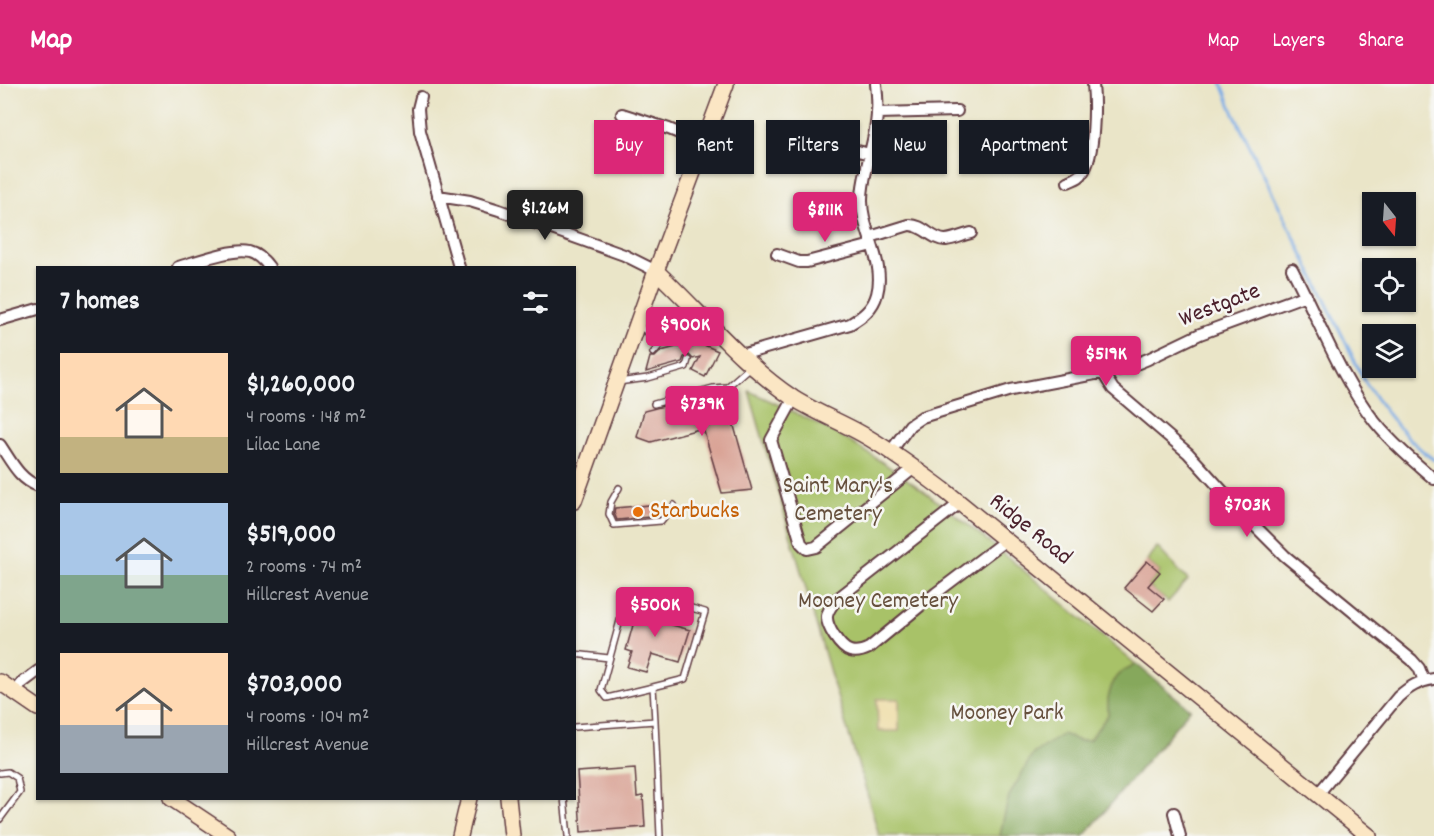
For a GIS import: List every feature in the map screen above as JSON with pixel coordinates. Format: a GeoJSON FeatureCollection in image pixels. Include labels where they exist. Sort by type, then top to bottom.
{"type":"FeatureCollection","features":[{"type":"Feature","properties":{"kind":"street"},"geometry":{"type":"LineString","coordinates":[[712,120],[726,84]]}},
{"type":"Feature","properties":{"kind":"street"},"geometry":{"type":"LineString","coordinates":[[747,360],[842,328],[861,318],[869,310],[877,295],[878,265],[861,201],[863,179],[878,112],[876,84]]}},
{"type":"Feature","properties":{"kind":"street"},"geometry":{"type":"LineString","coordinates":[[1068,182],[1079,177],[1088,164],[1094,119],[1093,84]]}},
{"type":"Feature","properties":{"kind":"street"},"geometry":{"type":"LineString","coordinates":[[421,97],[418,117],[420,131],[459,266]]}},
{"type":"Feature","properties":{"kind":"street"},"geometry":{"type":"LineString","coordinates":[[878,112],[957,111]]}},
{"type":"Feature","properties":{"kind":"street"},"geometry":{"type":"LineString","coordinates":[[622,114],[676,132]]}},
{"type":"Feature","properties":{"kind":"street"},"geometry":{"type":"LineString","coordinates":[[860,152],[870,154]]}},
{"type":"Feature","properties":{"kind":"street"},"geometry":{"type":"LineString","coordinates":[[576,495],[691,174]]}},
{"type":"Feature","properties":{"kind":"street"},"geometry":{"type":"LineString","coordinates":[[438,196],[470,201],[499,210],[624,255],[656,271]]}},
{"type":"Feature","properties":{"kind":"street"},"geometry":{"type":"LineString","coordinates":[[777,254],[799,262],[807,262],[871,241],[909,225],[915,225],[947,240],[971,233]]}},
{"type":"Feature","properties":{"kind":"street"},"geometry":{"type":"LineString","coordinates":[[182,266],[236,252],[256,255],[267,266]]}},
{"type":"Feature","properties":{"kind":"street"},"geometry":{"type":"LineString","coordinates":[[1292,269],[1347,381],[1364,407],[1401,451],[1434,479]]}},
{"type":"Feature","properties":{"kind":"street","name":"Ridge Road"},"geometry":{"type":"LineString","coordinates":[[656,271],[747,360],[794,398],[891,451],[914,468],[1370,836]]}},
{"type":"Feature","properties":{"kind":"street","name":"Westgate"},"geometry":{"type":"LineString","coordinates":[[891,451],[910,425],[922,417],[1011,390],[1126,368],[1200,334],[1306,295]]}},
{"type":"Feature","properties":{"kind":"street"},"geometry":{"type":"LineString","coordinates":[[0,320],[36,310]]}},
{"type":"Feature","properties":{"kind":"street"},"geometry":{"type":"LineString","coordinates":[[1103,373],[1113,388],[1188,453],[1285,556],[1412,660],[1429,680],[1408,688],[1398,697],[1318,794]]}},
{"type":"Feature","properties":{"kind":"street"},"geometry":{"type":"LineString","coordinates":[[794,398],[771,440],[801,543],[807,549],[816,547],[914,468]]}},
{"type":"Feature","properties":{"kind":"street"},"geometry":{"type":"LineString","coordinates":[[0,445],[21,476],[36,485]]}},
{"type":"Feature","properties":{"kind":"street"},"geometry":{"type":"LineString","coordinates":[[960,503],[837,599],[830,607],[827,623],[846,650],[853,652],[869,648],[1006,540]]}},
{"type":"Feature","properties":{"kind":"street"},"geometry":{"type":"LineString","coordinates":[[15,693],[22,683],[36,672]]}},
{"type":"Feature","properties":{"kind":"street"},"geometry":{"type":"LineString","coordinates":[[0,682],[36,707]]}},
{"type":"Feature","properties":{"kind":"street"},"geometry":{"type":"LineString","coordinates":[[174,800],[228,836]]}},
{"type":"Feature","properties":{"kind":"street"},"geometry":{"type":"LineString","coordinates":[[460,836],[469,800]]}},
{"type":"Feature","properties":{"kind":"street"},"geometry":{"type":"LineString","coordinates":[[508,800],[512,836]]}},
{"type":"Feature","properties":{"kind":"street"},"geometry":{"type":"LineString","coordinates":[[1174,813],[1180,836]]}},
{"type":"Feature","properties":{"kind":"lane"},"geometry":{"type":"LineString","coordinates":[[653,353],[661,344],[693,339],[706,320]]}},
{"type":"Feature","properties":{"kind":"lane"},"geometry":{"type":"LineString","coordinates":[[637,324],[661,344]]}},
{"type":"Feature","properties":{"kind":"lane"},"geometry":{"type":"LineString","coordinates":[[680,346],[682,339]]}},
{"type":"Feature","properties":{"kind":"lane"},"geometry":{"type":"LineString","coordinates":[[667,350],[668,342]]}},
{"type":"Feature","properties":{"kind":"lane"},"geometry":{"type":"LineString","coordinates":[[616,382],[674,371],[686,367],[688,360]]}},
{"type":"Feature","properties":{"kind":"lane"},"geometry":{"type":"LineString","coordinates":[[654,404],[713,388],[727,387],[747,360]]}},
{"type":"Feature","properties":{"kind":"lane"},"geometry":{"type":"LineString","coordinates":[[674,371],[676,363]]}},
{"type":"Feature","properties":{"kind":"lane"},"geometry":{"type":"LineString","coordinates":[[662,374],[663,366]]}},
{"type":"Feature","properties":{"kind":"lane"},"geometry":{"type":"LineString","coordinates":[[619,488],[611,502],[609,514],[614,525],[661,521],[674,505]]}},
{"type":"Feature","properties":{"kind":"lane"},"geometry":{"type":"LineString","coordinates":[[637,592],[705,612],[686,679],[653,687],[607,698],[601,690],[627,595],[637,592]]}},
{"type":"Feature","properties":{"kind":"lane"},"geometry":{"type":"LineString","coordinates":[[576,654],[609,658]]}},
{"type":"Feature","properties":{"kind":"lane"},"geometry":{"type":"LineString","coordinates":[[653,687],[660,836]]}},
{"type":"Feature","properties":{"kind":"lane"},"geometry":{"type":"LineString","coordinates":[[576,727],[655,721]]}},
{"type":"Feature","properties":{"kind":"lane"},"geometry":{"type":"LineString","coordinates":[[0,772],[8,772],[17,778],[20,792],[0,819]]}},
{"type":"Feature","properties":{"kind":"lane"},"geometry":{"type":"LineString","coordinates":[[564,800],[568,836]]}},
{"type":"Feature","properties":{"kind":"green space","name":"Mooney Park"},"geometry":{"type":"Polygon","coordinates":[[[749,391],[835,433],[922,490],[993,545],[1190,709],[1084,836],[879,836],[749,391]]]}},
{"type":"Feature","properties":{"kind":"green space"},"geometry":{"type":"Polygon","coordinates":[[[1157,547],[1188,580],[1168,602],[1148,586],[1160,572],[1147,561],[1157,547]]]}},
{"type":"Feature","properties":{"kind":"green space"},"geometry":{"type":"Polygon","coordinates":[[[1136,664],[1190,709],[1084,836],[1000,836],[1009,796],[1033,754],[1063,734],[1079,741],[1089,740],[1108,715],[1108,698],[1113,681],[1124,670],[1136,664]]]}},
{"type":"Feature","properties":{"kind":"sand"},"geometry":{"type":"Polygon","coordinates":[[[877,699],[899,699],[899,731],[878,731],[877,699]]]}},
{"type":"Feature","properties":{"kind":"building"},"geometry":{"type":"Polygon","coordinates":[[[697,342],[718,351],[705,377],[693,371],[700,357],[693,359],[689,355],[684,357],[682,362],[646,372],[650,357],[655,357],[661,351],[688,344],[693,347],[697,342]]]}},
{"type":"Feature","properties":{"kind":"building"},"geometry":{"type":"Polygon","coordinates":[[[695,398],[697,403],[707,399],[724,408],[728,420],[732,419],[752,490],[722,493],[703,428],[651,442],[637,437],[644,411],[695,398]]]}},
{"type":"Feature","properties":{"kind":"building","name":"Starbucks"},"geometry":{"type":"Polygon","coordinates":[[[649,505],[664,509],[659,516],[617,520],[614,513],[615,508],[649,505]]]}},
{"type":"Feature","properties":{"kind":"building"},"geometry":{"type":"Polygon","coordinates":[[[1147,561],[1160,572],[1148,586],[1164,599],[1153,611],[1124,588],[1147,561]]]}},
{"type":"Feature","properties":{"kind":"building"},"geometry":{"type":"Polygon","coordinates":[[[639,604],[676,614],[672,625],[690,630],[680,662],[652,654],[646,672],[627,667],[632,652],[626,650],[639,604]]]}},
{"type":"Feature","properties":{"kind":"building"},"geometry":{"type":"Polygon","coordinates":[[[635,768],[637,797],[643,796],[645,827],[581,832],[577,772],[635,768]]]}},
{"type":"Feature","properties":{"kind":"waterway"},"geometry":{"type":"LineString","coordinates":[[1222,84],[1234,114],[1364,380],[1395,423],[1434,460]]}},
{"type":"Feature","properties":{"kind":"place","name":"Starbucks"},"geometry":{"type":"Point","coordinates":[638,512]}},
{"type":"Feature","properties":{"kind":"park label","name":"Saint Mary's Cemetery"},"geometry":{"type":"Point","coordinates":[838,501]}},
{"type":"Feature","properties":{"kind":"park label","name":"Mooney Cemetery"},"geometry":{"type":"Point","coordinates":[878,602]}}]}
